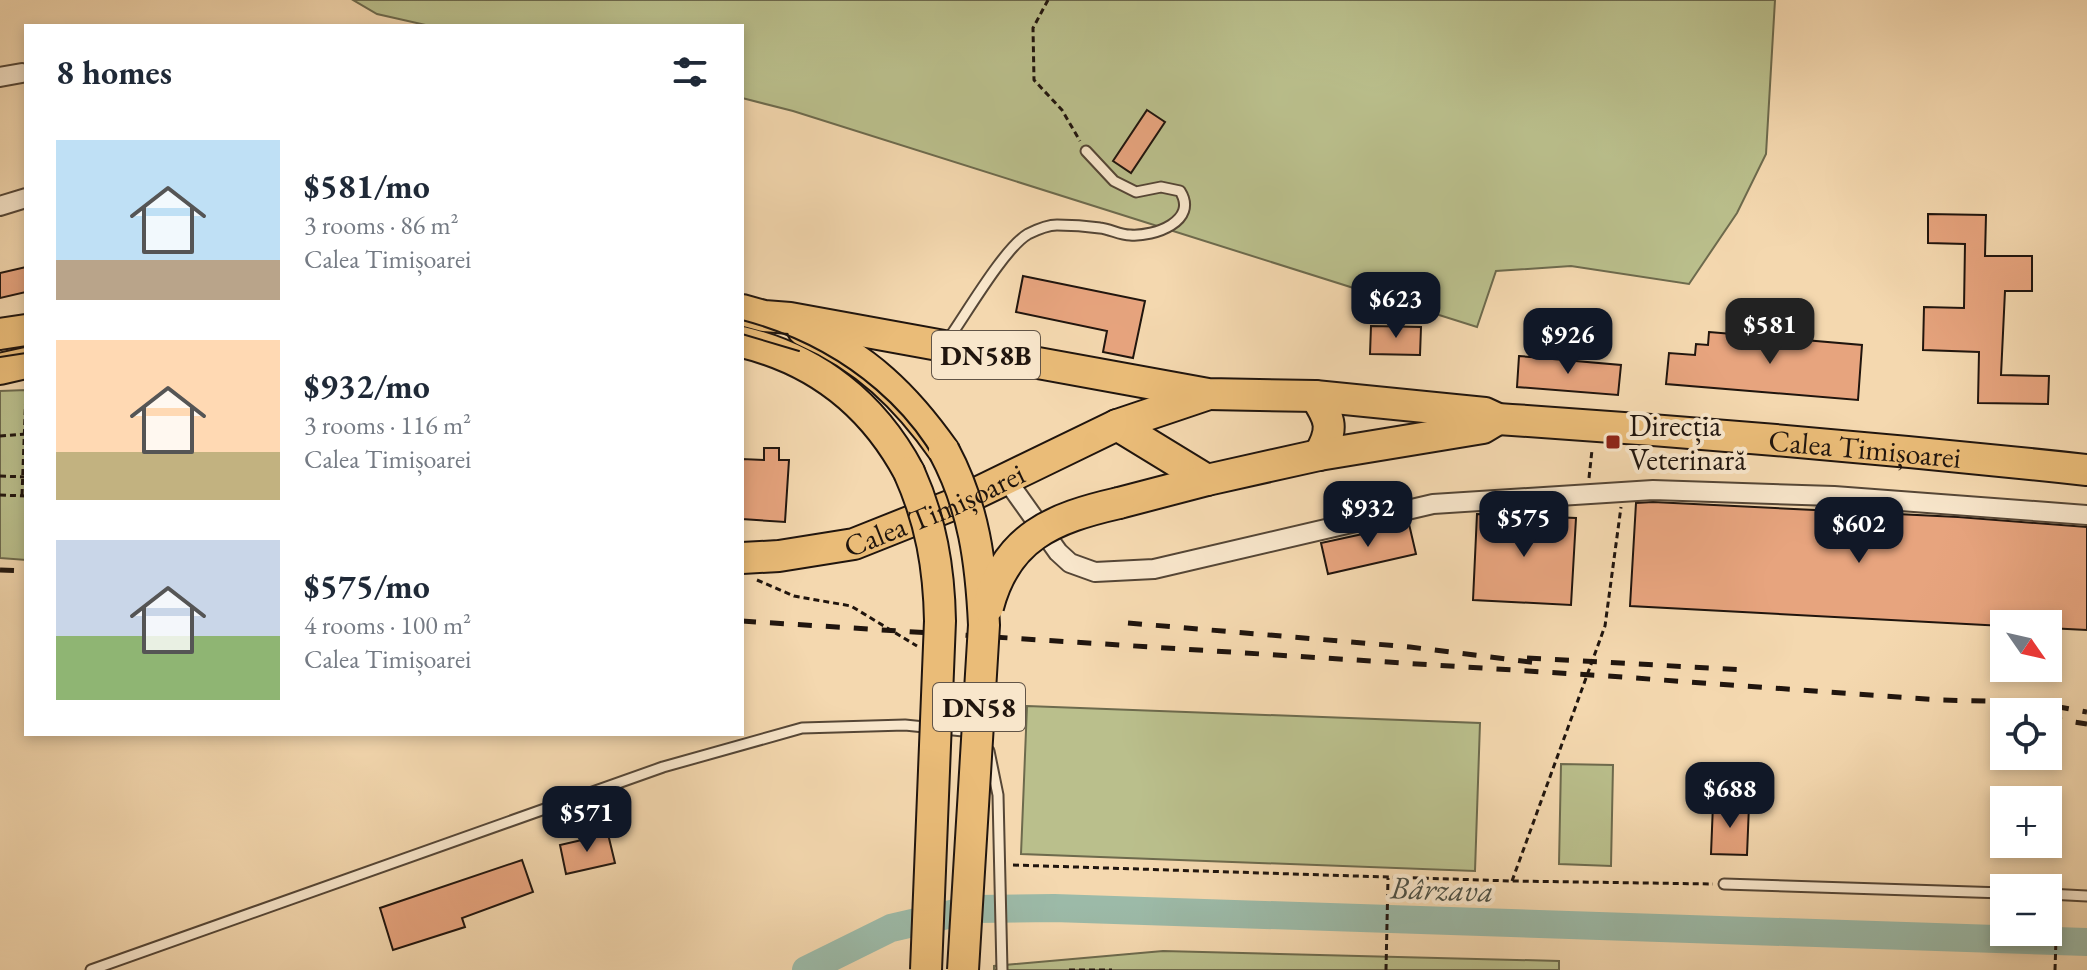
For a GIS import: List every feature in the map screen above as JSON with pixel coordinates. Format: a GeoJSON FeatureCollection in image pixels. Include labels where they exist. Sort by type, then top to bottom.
{"type":"FeatureCollection","features":[{"type":"Feature","properties":{"kind":"main road","name":"Calea Timișoarei"},"geometry":{"type":"LineString","coordinates":[[753,313],[1208,394],[1315,396],[1485,413],[1498,419],[1828,444],[2087,470]]}},
{"type":"Feature","properties":{"kind":"main road","name":"DN58"},"geometry":{"type":"LineString","coordinates":[[753,313],[815,335],[871,370],[913,408],[944,451],[963,489],[972,519],[981,574],[984,625],[963,970]]}},
{"type":"Feature","properties":{"kind":"main road"},"geometry":{"type":"LineString","coordinates":[[0,334],[24,330]]}},
{"type":"Feature","properties":{"kind":"main road","name":"DN58"},"geometry":{"type":"LineString","coordinates":[[744,342],[772,349],[826,376],[870,415],[893,442],[909,472],[929,525],[939,582],[940,621],[926,970]]}},
{"type":"Feature","properties":{"kind":"main road"},"geometry":{"type":"LineString","coordinates":[[0,371],[24,364]]}},
{"type":"Feature","properties":{"kind":"main road"},"geometry":{"type":"LineString","coordinates":[[0,371],[24,376]]}},
{"type":"Feature","properties":{"kind":"main road","name":"Calea Timișoarei"},"geometry":{"type":"LineString","coordinates":[[748,569],[794,555],[854,544],[952,505],[1117,425],[1208,394]]}},
{"type":"Feature","properties":{"kind":"main road"},"geometry":{"type":"LineString","coordinates":[[1315,396],[1329,421],[1330,432],[1319,455]]}},
{"type":"Feature","properties":{"kind":"main road"},"geometry":{"type":"LineString","coordinates":[[1150,445],[1153,413]]}},
{"type":"Feature","properties":{"kind":"main road","name":"Calea Timișoarei"},"geometry":{"type":"LineString","coordinates":[[984,625],[1004,565],[1020,545],[1045,527],[1067,517],[1207,480],[1319,455],[1483,428],[1498,419]]}},
{"type":"Feature","properties":{"kind":"main road"},"geometry":{"type":"LineString","coordinates":[[1117,425],[1207,480]]}},
{"type":"Feature","properties":{"kind":"street"},"geometry":{"type":"LineString","coordinates":[[0,77],[22,73]]}},
{"type":"Feature","properties":{"kind":"street"},"geometry":{"type":"LineString","coordinates":[[0,206],[24,199]]}},
{"type":"Feature","properties":{"kind":"street"},"geometry":{"type":"LineString","coordinates":[[1006,479],[1058,552],[1070,563],[1095,572],[1154,569],[1433,504],[1653,490],[1834,496],[2087,515]]}},
{"type":"Feature","properties":{"kind":"lane"},"geometry":{"type":"LineString","coordinates":[[943,347],[1005,257],[1026,235],[1054,225],[1102,228],[1128,235],[1152,234],[1181,219],[1186,209],[1186,199],[1180,191],[1161,187],[1136,192],[1114,181],[1086,151]]}},
{"type":"Feature","properties":{"kind":"lane"},"geometry":{"type":"LineString","coordinates":[[91,970],[663,767],[802,728],[905,725],[963,731],[987,744],[998,795],[1002,970]]}},
{"type":"Feature","properties":{"kind":"lane"},"geometry":{"type":"LineString","coordinates":[[1724,884],[1990,893]]}},
{"type":"Feature","properties":{"kind":"lane"},"geometry":{"type":"LineString","coordinates":[[2062,895],[2087,896]]}},
{"type":"Feature","properties":{"kind":"path"},"geometry":{"type":"LineString","coordinates":[[1048,0],[1033,28],[1034,80],[1062,110],[1086,151]]}},
{"type":"Feature","properties":{"kind":"path"},"geometry":{"type":"LineString","coordinates":[[0,436],[24,434]]}},
{"type":"Feature","properties":{"kind":"path"},"geometry":{"type":"LineString","coordinates":[[1588,494],[1592,443]]}},
{"type":"Feature","properties":{"kind":"path"},"geometry":{"type":"LineString","coordinates":[[0,476],[24,477],[24,496],[0,495]]}},
{"type":"Feature","properties":{"kind":"path"},"geometry":{"type":"LineString","coordinates":[[1512,881],[1605,626],[1622,492]]}},
{"type":"Feature","properties":{"kind":"path"},"geometry":{"type":"LineString","coordinates":[[748,569],[794,596],[851,606],[915,643],[926,654]]}},
{"type":"Feature","properties":{"kind":"path"},"geometry":{"type":"LineString","coordinates":[[1005,865],[1512,881],[1724,884]]}},
{"type":"Feature","properties":{"kind":"path"},"geometry":{"type":"LineString","coordinates":[[1386,970],[1388,876]]}},
{"type":"Feature","properties":{"kind":"path"},"geometry":{"type":"LineString","coordinates":[[2055,970],[2056,946]]}},
{"type":"Feature","properties":{"kind":"path"},"geometry":{"type":"LineString","coordinates":[[1069,970],[1112,970]]}},
{"type":"Feature","properties":{"kind":"green space"},"geometry":{"type":"Polygon","coordinates":[[[353,0],[1775,0],[1766,154],[1737,213],[1689,284],[1571,266],[1496,271],[1477,327],[793,111],[744,99],[744,24],[421,24],[377,14],[353,0]]]}},
{"type":"Feature","properties":{"kind":"green space"},"geometry":{"type":"Polygon","coordinates":[[[24,390],[24,560],[0,558],[0,391],[24,390]]]}},
{"type":"Feature","properties":{"kind":"green space"},"geometry":{"type":"Polygon","coordinates":[[[1027,706],[1480,723],[1475,871],[1021,854],[1027,706]]]}},
{"type":"Feature","properties":{"kind":"green space"},"geometry":{"type":"Polygon","coordinates":[[[1561,764],[1613,765],[1611,866],[1559,864],[1561,764]]]}},
{"type":"Feature","properties":{"kind":"green space"},"geometry":{"type":"Polygon","coordinates":[[[1163,951],[1559,961],[1559,970],[994,970],[994,966],[1163,951]]]}},
{"type":"Feature","properties":{"kind":"building"},"geometry":{"type":"Polygon","coordinates":[[[1147,110],[1165,122],[1131,173],[1113,161],[1147,110]]]}},
{"type":"Feature","properties":{"kind":"building"},"geometry":{"type":"Polygon","coordinates":[[[1928,214],[1986,215],[1985,256],[2032,256],[2032,291],[2005,291],[2001,375],[2049,376],[2048,404],[1978,403],[1979,352],[1923,350],[1924,307],[1964,308],[1965,244],[1928,243],[1928,214]]]}},
{"type":"Feature","properties":{"kind":"building"},"geometry":{"type":"Polygon","coordinates":[[[24,267],[24,292],[0,298],[0,273],[24,267]]]}},
{"type":"Feature","properties":{"kind":"building"},"geometry":{"type":"Polygon","coordinates":[[[1023,276],[1145,301],[1133,358],[1103,352],[1107,331],[1016,312],[1023,276]]]}},
{"type":"Feature","properties":{"kind":"building"},"geometry":{"type":"Polygon","coordinates":[[[1371,326],[1421,327],[1420,355],[1370,354],[1371,326]]]}},
{"type":"Feature","properties":{"kind":"building"},"geometry":{"type":"Polygon","coordinates":[[[1709,332],[1862,345],[1858,400],[1666,384],[1669,353],[1695,355],[1696,344],[1708,345],[1709,332]]]}},
{"type":"Feature","properties":{"kind":"building"},"geometry":{"type":"Polygon","coordinates":[[[1519,356],[1621,365],[1618,395],[1517,387],[1519,356]]]}},
{"type":"Feature","properties":{"kind":"building"},"geometry":{"type":"Polygon","coordinates":[[[764,448],[779,448],[779,460],[789,460],[785,522],[744,519],[744,459],[764,460],[764,448]]]}},
{"type":"Feature","properties":{"kind":"building"},"geometry":{"type":"Polygon","coordinates":[[[1636,503],[1958,517],[2087,527],[2087,630],[2062,629],[2062,610],[1990,610],[1990,625],[1630,606],[1636,503]]]}},
{"type":"Feature","properties":{"kind":"building"},"geometry":{"type":"Polygon","coordinates":[[[1477,514],[1576,518],[1571,605],[1473,600],[1477,514]]]}},
{"type":"Feature","properties":{"kind":"building"},"geometry":{"type":"Polygon","coordinates":[[[1409,524],[1416,554],[1328,574],[1321,543],[1409,524]]]}},
{"type":"Feature","properties":{"kind":"building"},"geometry":{"type":"Polygon","coordinates":[[[1713,804],[1749,805],[1747,855],[1711,854],[1713,804]]]}},
{"type":"Feature","properties":{"kind":"building"},"geometry":{"type":"Polygon","coordinates":[[[608,834],[615,863],[566,874],[560,845],[608,834]]]}},
{"type":"Feature","properties":{"kind":"building"},"geometry":{"type":"Polygon","coordinates":[[[522,860],[533,892],[462,918],[465,927],[393,950],[380,908],[522,860]]]}},
{"type":"Feature","properties":{"kind":"waterway","name":"Bârzava"},"geometry":{"type":"LineString","coordinates":[[806,970],[891,928],[973,909],[1054,908],[2087,942]]}},
{"type":"Feature","properties":{"kind":"tram line"},"geometry":{"type":"LineString","coordinates":[[744,321],[813,347],[846,366],[876,389],[903,416],[926,446],[945,479],[958,515],[965,551],[970,612],[950,970]]}},
{"type":"Feature","properties":{"kind":"tram line"},"geometry":{"type":"LineString","coordinates":[[744,335],[799,351]]}},
{"type":"Feature","properties":{"kind":"tram line"},"geometry":{"type":"LineString","coordinates":[[0,357],[24,353]]}},
{"type":"Feature","properties":{"kind":"railway"},"geometry":{"type":"LineString","coordinates":[[0,570],[24,571]]}},
{"type":"Feature","properties":{"kind":"railway"},"geometry":{"type":"LineString","coordinates":[[744,621],[1939,700],[2032,702],[2087,712]]}},
{"type":"Feature","properties":{"kind":"railway"},"geometry":{"type":"LineString","coordinates":[[1128,623],[1410,647],[1538,663]]}},
{"type":"Feature","properties":{"kind":"railway"},"geometry":{"type":"LineString","coordinates":[[1527,658],[1747,670]]}},
{"type":"Feature","properties":{"kind":"railway"},"geometry":{"type":"LineString","coordinates":[[2062,720],[2087,724]]}},
{"type":"Feature","properties":{"kind":"place","name":"Direcția Veterinară"},"geometry":{"type":"Point","coordinates":[1613,442]}}]}
